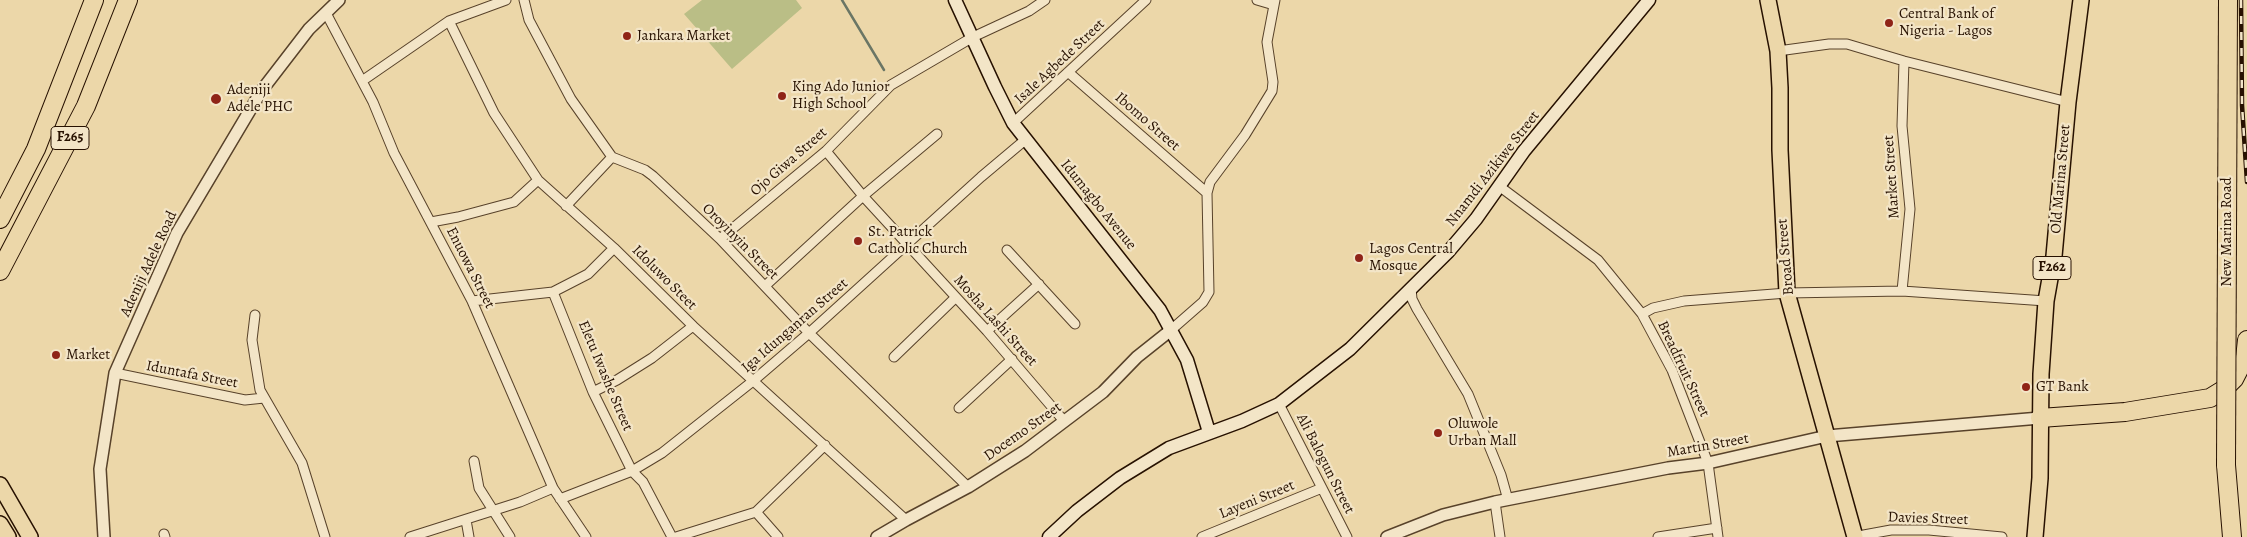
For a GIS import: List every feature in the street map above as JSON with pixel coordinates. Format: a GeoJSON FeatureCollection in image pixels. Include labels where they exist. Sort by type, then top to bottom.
{"type":"FeatureCollection","features":[{"type":"Feature","properties":{"kind":"highway","name":"F265"},"geometry":{"type":"LineString","coordinates":[[0,219],[36,148],[94,0]]}},
{"type":"Feature","properties":{"kind":"highway","name":"F265"},"geometry":{"type":"LineString","coordinates":[[0,271],[86,106],[128,0]]}},
{"type":"Feature","properties":{"kind":"highway","name":"New Marina Road"},"geometry":{"type":"LineString","coordinates":[[2226,465],[2228,0]]}},
{"type":"Feature","properties":{"kind":"highway"},"geometry":{"type":"LineString","coordinates":[[2040,418],[2125,412],[2210,398],[2223,390],[2234,379],[2245,358],[2247,340]]}},
{"type":"Feature","properties":{"kind":"highway"},"geometry":{"type":"LineString","coordinates":[[2222,537],[2226,465]]}},
{"type":"Feature","properties":{"kind":"highway"},"geometry":{"type":"LineString","coordinates":[[2226,465],[2232,537]]}},
{"type":"Feature","properties":{"kind":"main road","name":"Idumagbo Avenue"},"geometry":{"type":"LineString","coordinates":[[955,0],[994,87],[1013,123],[1160,310],[1187,360],[1209,432]]}},
{"type":"Feature","properties":{"kind":"main road","name":"Nnamdi Azikiwe Street"},"geometry":{"type":"LineString","coordinates":[[1049,537],[1077,511],[1120,478],[1169,448],[1279,404],[1350,349],[1453,246],[1476,219],[1524,151],[1552,120],[1596,63],[1649,0]]}},
{"type":"Feature","properties":{"kind":"main road","name":"Broad Street"},"geometry":{"type":"LineString","coordinates":[[1768,0],[1778,51],[1787,293],[1854,537]]}},
{"type":"Feature","properties":{"kind":"main road","name":"Old Marina Street"},"geometry":{"type":"LineString","coordinates":[[2035,537],[2040,478],[2040,418],[2046,301],[2054,256],[2068,102],[2081,0]]}},
{"type":"Feature","properties":{"kind":"main road"},"geometry":{"type":"LineString","coordinates":[[0,485],[30,537]]}},
{"type":"Feature","properties":{"kind":"main road"},"geometry":{"type":"LineString","coordinates":[[0,524],[8,537]]}},
{"type":"Feature","properties":{"kind":"street","name":"Adeniji Adele Road"},"geometry":{"type":"LineString","coordinates":[[104,537],[100,469],[115,373],[177,233],[262,90],[309,29],[339,0]]}},
{"type":"Feature","properties":{"kind":"street"},"geometry":{"type":"LineString","coordinates":[[362,81],[449,21],[506,0]]}},
{"type":"Feature","properties":{"kind":"street"},"geometry":{"type":"LineString","coordinates":[[524,0],[529,20],[570,99],[612,157],[566,206]]}},
{"type":"Feature","properties":{"kind":"street","name":"Ojo Giwa Street"},"geometry":{"type":"LineString","coordinates":[[720,239],[826,150],[891,85],[973,37],[1029,12],[1045,0]]}},
{"type":"Feature","properties":{"kind":"street","name":"Isale Agbede Street"},"geometry":{"type":"LineString","coordinates":[[1013,123],[1146,0]]}},
{"type":"Feature","properties":{"kind":"street"},"geometry":{"type":"LineString","coordinates":[[1171,330],[1203,302],[1209,292],[1207,193],[1210,182],[1245,135],[1272,91],[1273,82],[1267,42],[1274,3],[1257,0]]}},
{"type":"Feature","properties":{"kind":"street","name":"Enuowa Street"},"geometry":{"type":"LineString","coordinates":[[326,13],[374,102],[394,153],[472,301],[553,488],[586,537]]}},
{"type":"Feature","properties":{"kind":"street","name":"Idoluwo Steet"},"geometry":{"type":"LineString","coordinates":[[449,21],[494,113],[538,180],[614,248],[693,326],[906,520]]}},
{"type":"Feature","properties":{"kind":"street"},"geometry":{"type":"LineString","coordinates":[[1778,51],[1829,44],[1847,44],[1904,62],[2068,102]]}},
{"type":"Feature","properties":{"kind":"street","name":"Market Street"},"geometry":{"type":"LineString","coordinates":[[1902,290],[1910,209],[1902,126],[1904,62]]}},
{"type":"Feature","properties":{"kind":"street","name":"Ibomo Street"},"geometry":{"type":"LineString","coordinates":[[1068,72],[1207,193]]}},
{"type":"Feature","properties":{"kind":"street"},"geometry":{"type":"LineString","coordinates":[[765,286],[863,196],[937,134]]}},
{"type":"Feature","properties":{"kind":"street","name":"Iga Idunganran Street"},"geometry":{"type":"LineString","coordinates":[[560,499],[632,470],[662,453],[753,381],[809,333],[981,177],[1025,140]]}},
{"type":"Feature","properties":{"kind":"street","name":"Mosha Lashi Street"},"geometry":{"type":"LineString","coordinates":[[826,150],[863,196],[987,331],[1064,421]]}},
{"type":"Feature","properties":{"kind":"street","name":"Oroyinyin Street"},"geometry":{"type":"LineString","coordinates":[[612,157],[645,170],[653,176],[720,239],[809,333],[968,487]]}},
{"type":"Feature","properties":{"kind":"street"},"geometry":{"type":"LineString","coordinates":[[431,222],[514,202],[538,180]]}},
{"type":"Feature","properties":{"kind":"street","name":"Breadfruit Street"},"geometry":{"type":"LineString","coordinates":[[1499,186],[1598,260],[1642,314],[1672,370],[1708,463],[1718,532]]}},
{"type":"Feature","properties":{"kind":"street"},"geometry":{"type":"LineString","coordinates":[[472,301],[553,292],[588,274],[614,248]]}},
{"type":"Feature","properties":{"kind":"street"},"geometry":{"type":"LineString","coordinates":[[1007,250],[1075,324]]}},
{"type":"Feature","properties":{"kind":"street"},"geometry":{"type":"LineString","coordinates":[[987,331],[1039,284]]}},
{"type":"Feature","properties":{"kind":"street"},"geometry":{"type":"LineString","coordinates":[[1411,288],[1412,300],[1468,394],[1501,476],[1508,500]]}},
{"type":"Feature","properties":{"kind":"street"},"geometry":{"type":"LineString","coordinates":[[1642,314],[1653,308],[1684,301],[1787,293],[1902,290],[2046,301]]}},
{"type":"Feature","properties":{"kind":"street","name":"Eletu Iwashe Street"},"geometry":{"type":"LineString","coordinates":[[553,292],[593,392],[632,470],[643,482],[674,537]]}},
{"type":"Feature","properties":{"kind":"street"},"geometry":{"type":"LineString","coordinates":[[894,357],[955,298]]}},
{"type":"Feature","properties":{"kind":"street"},"geometry":{"type":"LineString","coordinates":[[255,315],[252,340],[258,382],[264,398],[302,463],[325,537]]}},
{"type":"Feature","properties":{"kind":"street"},"geometry":{"type":"LineString","coordinates":[[593,392],[618,380],[693,326]]}},
{"type":"Feature","properties":{"kind":"street","name":"Docemo Street"},"geometry":{"type":"LineString","coordinates":[[877,537],[968,487],[1025,451],[1104,392],[1136,357],[1171,330]]}},
{"type":"Feature","properties":{"kind":"street"},"geometry":{"type":"LineString","coordinates":[[959,408],[1012,359]]}},
{"type":"Feature","properties":{"kind":"street","name":"Iduntafa Street"},"geometry":{"type":"LineString","coordinates":[[115,373],[245,400],[264,398]]}},
{"type":"Feature","properties":{"kind":"street","name":"Ali Balogun Street"},"geometry":{"type":"LineString","coordinates":[[1279,404],[1347,537]]}},
{"type":"Feature","properties":{"kind":"street","name":"Martin Street"},"geometry":{"type":"LineString","coordinates":[[1387,537],[1443,515],[1495,502],[1668,468],[1708,463],[1827,436],[2040,418]]}},
{"type":"Feature","properties":{"kind":"street"},"geometry":{"type":"LineString","coordinates":[[674,537],[756,512],[825,445]]}},
{"type":"Feature","properties":{"kind":"street"},"geometry":{"type":"LineString","coordinates":[[474,461],[479,488],[510,537]]}},
{"type":"Feature","properties":{"kind":"street"},"geometry":{"type":"LineString","coordinates":[[410,537],[520,502],[553,488]]}},
{"type":"Feature","properties":{"kind":"street","name":"Layeni Street"},"geometry":{"type":"LineString","coordinates":[[1202,537],[1322,488]]}},
{"type":"Feature","properties":{"kind":"street"},"geometry":{"type":"LineString","coordinates":[[1495,502],[1500,537]]}},
{"type":"Feature","properties":{"kind":"street"},"geometry":{"type":"LineString","coordinates":[[756,512],[778,537]]}},
{"type":"Feature","properties":{"kind":"street"},"geometry":{"type":"LineString","coordinates":[[466,520],[469,537]]}},
{"type":"Feature","properties":{"kind":"street","name":"Davies Street"},"geometry":{"type":"LineString","coordinates":[[1854,537],[1891,530],[1928,530],[2002,537]]}},
{"type":"Feature","properties":{"kind":"street"},"geometry":{"type":"LineString","coordinates":[[1658,537],[1718,532]]}},
{"type":"Feature","properties":{"kind":"green space"},"geometry":{"type":"Polygon","coordinates":[[[702,0],[796,0],[802,8],[732,69],[684,14],[702,0]]]}},
{"type":"Feature","properties":{"kind":"waterway"},"geometry":{"type":"LineString","coordinates":[[842,0],[884,70]]}},
{"type":"Feature","properties":{"kind":"railway"},"geometry":{"type":"LineString","coordinates":[[2241,0],[2242,105],[2247,182]]}},
{"type":"Feature","properties":{"kind":"place","name":"Central Bank of Nigeria - Lagos"},"geometry":{"type":"Point","coordinates":[1889,23]}},
{"type":"Feature","properties":{"kind":"place","name":"Jankara Market"},"geometry":{"type":"Point","coordinates":[627,36]}},
{"type":"Feature","properties":{"kind":"place","name":"King Ado Junior High School"},"geometry":{"type":"Point","coordinates":[782,96]}},
{"type":"Feature","properties":{"kind":"place","name":"Adeniji Adele PHC"},"geometry":{"type":"Point","coordinates":[216,99]}},
{"type":"Feature","properties":{"kind":"place","name":"St. Patrick Catholic Church"},"geometry":{"type":"Point","coordinates":[858,241]}},
{"type":"Feature","properties":{"kind":"place","name":"Lagos Central Mosque"},"geometry":{"type":"Point","coordinates":[1359,258]}},
{"type":"Feature","properties":{"kind":"place","name":"Market"},"geometry":{"type":"Point","coordinates":[56,355]}},
{"type":"Feature","properties":{"kind":"place","name":"GT Bank"},"geometry":{"type":"Point","coordinates":[2026,387]}},
{"type":"Feature","properties":{"kind":"place","name":"Oluwole Urban Mall"},"geometry":{"type":"Point","coordinates":[1438,433]}}]}
